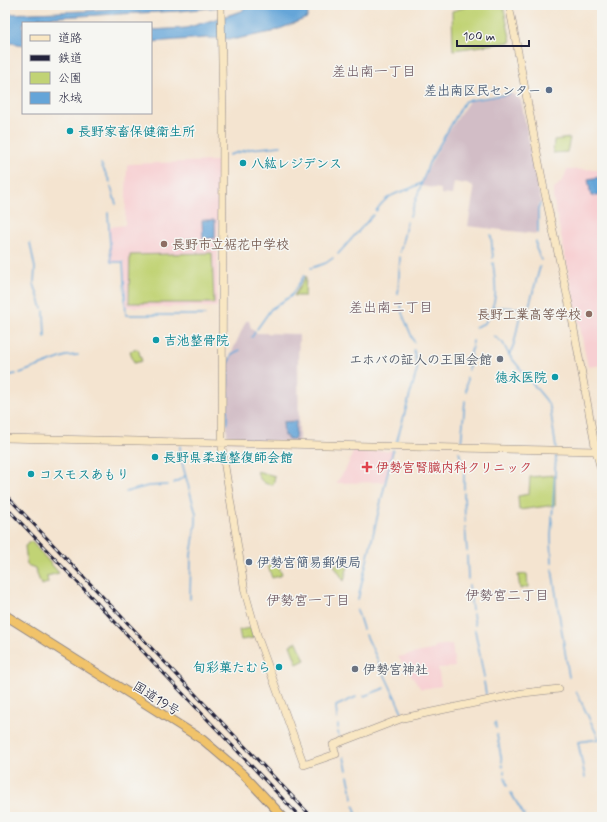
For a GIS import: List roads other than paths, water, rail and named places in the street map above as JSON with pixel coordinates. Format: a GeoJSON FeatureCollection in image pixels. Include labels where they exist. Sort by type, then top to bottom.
{"type":"FeatureCollection","features":[{"type":"Feature","properties":{"kind":"highway","name":"国道19号"},"geometry":{"type":"LineString","coordinates":[[5,616],[203,740],[244,775],[283,817]]}},
{"type":"Feature","properties":{"kind":"street"},"geometry":{"type":"LineString","coordinates":[[221,5],[223,120],[222,443],[245,592],[258,638],[304,765],[336,754],[333,745],[403,718],[523,693],[559,689]]}},
{"type":"Feature","properties":{"kind":"street"},"geometry":{"type":"LineString","coordinates":[[510,5],[544,190],[571,313],[596,452],[602,473]]}},
{"type":"Feature","properties":{"kind":"street"},"geometry":{"type":"LineString","coordinates":[[5,438],[596,452]]}},
{"type":"Feature","properties":{"kind":"water"},"geometry":{"type":"Polygon","coordinates":[[[151,5],[242,5],[179,11],[38,18],[42,22],[22,22],[22,45],[5,42],[5,14],[86,11],[151,5]]]}},
{"type":"Feature","properties":{"kind":"water"},"geometry":{"type":"Polygon","coordinates":[[[242,5],[310,5],[307,18],[272,32],[236,39],[206,38],[152,42],[152,30],[186,28],[242,11],[246,6],[242,5]]]}},
{"type":"Feature","properties":{"kind":"water"},"geometry":{"type":"Polygon","coordinates":[[[600,177],[602,195],[591,196],[588,179],[600,177]]]}},
{"type":"Feature","properties":{"kind":"water"},"geometry":{"type":"Polygon","coordinates":[[[202,220],[215,220],[215,238],[203,239],[202,220]]]}},
{"type":"Feature","properties":{"kind":"water"},"geometry":{"type":"Polygon","coordinates":[[[296,421],[295,439],[287,439],[287,436],[284,436],[283,422],[296,421]]]}},
{"type":"Feature","properties":{"kind":"waterway"},"geometry":{"type":"LineString","coordinates":[[410,216],[429,163],[465,101],[510,94]]}},
{"type":"Feature","properties":{"kind":"waterway"},"geometry":{"type":"LineString","coordinates":[[229,155],[250,149],[281,146]]}},
{"type":"Feature","properties":{"kind":"waterway"},"geometry":{"type":"LineString","coordinates":[[101,164],[110,182]]}},
{"type":"Feature","properties":{"kind":"waterway"},"geometry":{"type":"LineString","coordinates":[[376,211],[392,195],[421,183]]}},
{"type":"Feature","properties":{"kind":"waterway"},"geometry":{"type":"LineString","coordinates":[[111,187],[116,204]]}},
{"type":"Feature","properties":{"kind":"waterway"},"geometry":{"type":"LineString","coordinates":[[538,233],[538,210],[540,204]]}},
{"type":"Feature","properties":{"kind":"waterway"},"geometry":{"type":"LineString","coordinates":[[108,213],[111,262],[123,262],[126,315],[205,315]]}},
{"type":"Feature","properties":{"kind":"waterway"},"geometry":{"type":"LineString","coordinates":[[338,254],[373,215]]}},
{"type":"Feature","properties":{"kind":"waterway"},"geometry":{"type":"LineString","coordinates":[[400,252],[407,222]]}},
{"type":"Feature","properties":{"kind":"waterway"},"geometry":{"type":"LineString","coordinates":[[491,235],[493,258]]}},
{"type":"Feature","properties":{"kind":"waterway"},"geometry":{"type":"LineString","coordinates":[[536,241],[536,248],[541,260]]}},
{"type":"Feature","properties":{"kind":"waterway"},"geometry":{"type":"LineString","coordinates":[[30,243],[35,268],[34,284],[42,308]]}},
{"type":"Feature","properties":{"kind":"waterway"},"geometry":{"type":"LineString","coordinates":[[398,294],[400,257]]}},
{"type":"Feature","properties":{"kind":"waterway"},"geometry":{"type":"LineString","coordinates":[[311,268],[326,263],[333,258]]}},
{"type":"Feature","properties":{"kind":"waterway"},"geometry":{"type":"LineString","coordinates":[[475,327],[485,323],[493,307],[495,293],[493,263]]}},
{"type":"Feature","properties":{"kind":"waterway"},"geometry":{"type":"LineString","coordinates":[[540,267],[529,306],[522,309],[514,344],[509,355],[550,407],[556,448]]}},
{"type":"Feature","properties":{"kind":"waterway"},"geometry":{"type":"LineString","coordinates":[[257,329],[271,309],[291,296],[304,276]]}},
{"type":"Feature","properties":{"kind":"waterway"},"geometry":{"type":"LineString","coordinates":[[401,303],[402,313],[414,342]]}},
{"type":"Feature","properties":{"kind":"waterway"},"geometry":{"type":"LineString","coordinates":[[493,307],[523,308]]}},
{"type":"Feature","properties":{"kind":"waterway"},"geometry":{"type":"LineString","coordinates":[[44,311],[45,337]]}},
{"type":"Feature","properties":{"kind":"waterway"},"geometry":{"type":"LineString","coordinates":[[252,337],[255,332]]}},
{"type":"Feature","properties":{"kind":"waterway"},"geometry":{"type":"LineString","coordinates":[[494,336],[503,343],[509,355]]}},
{"type":"Feature","properties":{"kind":"waterway"},"geometry":{"type":"LineString","coordinates":[[468,370],[473,341]]}},
{"type":"Feature","properties":{"kind":"waterway"},"geometry":{"type":"LineString","coordinates":[[227,424],[228,364],[232,354],[240,350]]}},
{"type":"Feature","properties":{"kind":"waterway"},"geometry":{"type":"LineString","coordinates":[[396,444],[417,370],[414,350]]}},
{"type":"Feature","properties":{"kind":"waterway"},"geometry":{"type":"LineString","coordinates":[[20,373],[66,356],[78,355]]}},
{"type":"Feature","properties":{"kind":"waterway"},"geometry":{"type":"LineString","coordinates":[[5,376],[16,374]]}},
{"type":"Feature","properties":{"kind":"waterway"},"geometry":{"type":"LineString","coordinates":[[466,392],[467,378]]}},
{"type":"Feature","properties":{"kind":"waterway"},"geometry":{"type":"LineString","coordinates":[[461,444],[465,401]]}},
{"type":"Feature","properties":{"kind":"waterway"},"geometry":{"type":"LineString","coordinates":[[180,446],[181,459],[196,514],[191,555],[190,599]]}},
{"type":"Feature","properties":{"kind":"waterway"},"geometry":{"type":"LineString","coordinates":[[358,599],[393,450]]}},
{"type":"Feature","properties":{"kind":"waterway"},"geometry":{"type":"LineString","coordinates":[[459,452],[464,468],[464,489]]}},
{"type":"Feature","properties":{"kind":"waterway"},"geometry":{"type":"LineString","coordinates":[[552,563],[551,536],[556,456]]}},
{"type":"Feature","properties":{"kind":"waterway"},"geometry":{"type":"LineString","coordinates":[[174,483],[185,476]]}},
{"type":"Feature","properties":{"kind":"waterway"},"geometry":{"type":"LineString","coordinates":[[126,492],[148,486],[167,485]]}},
{"type":"Feature","properties":{"kind":"waterway"},"geometry":{"type":"LineString","coordinates":[[464,493],[465,522]]}},
{"type":"Feature","properties":{"kind":"waterway"},"geometry":{"type":"LineString","coordinates":[[465,527],[467,551]]}},
{"type":"Feature","properties":{"kind":"waterway"},"geometry":{"type":"LineString","coordinates":[[467,556],[468,579]]}},
{"type":"Feature","properties":{"kind":"waterway"},"geometry":{"type":"LineString","coordinates":[[552,569],[569,677]]}},
{"type":"Feature","properties":{"kind":"waterway"},"geometry":{"type":"LineString","coordinates":[[469,585],[472,610]]}},
{"type":"Feature","properties":{"kind":"waterway"},"geometry":{"type":"LineString","coordinates":[[357,610],[363,629]]}},
{"type":"Feature","properties":{"kind":"waterway"},"geometry":{"type":"LineString","coordinates":[[473,614],[475,625]]}},
{"type":"Feature","properties":{"kind":"waterway"},"geometry":{"type":"LineString","coordinates":[[475,630],[484,677]]}},
{"type":"Feature","properties":{"kind":"waterway"},"geometry":{"type":"LineString","coordinates":[[366,635],[402,712]]}},
{"type":"Feature","properties":{"kind":"waterway"},"geometry":{"type":"LineString","coordinates":[[484,682],[486,694]]}},
{"type":"Feature","properties":{"kind":"waterway"},"geometry":{"type":"LineString","coordinates":[[364,696],[385,688]]}},
{"type":"Feature","properties":{"kind":"waterway"},"geometry":{"type":"LineString","coordinates":[[576,691],[599,739],[578,742],[585,777]]}},
{"type":"Feature","properties":{"kind":"waterway"},"geometry":{"type":"LineString","coordinates":[[337,719],[336,706],[356,697]]}},
{"type":"Feature","properties":{"kind":"waterway"},"geometry":{"type":"LineString","coordinates":[[495,723],[496,728]]}},
{"type":"Feature","properties":{"kind":"waterway"},"geometry":{"type":"LineString","coordinates":[[338,732],[339,737]]}},
{"type":"Feature","properties":{"kind":"waterway"},"geometry":{"type":"LineString","coordinates":[[497,735],[502,762]]}},
{"type":"Feature","properties":{"kind":"waterway"},"geometry":{"type":"LineString","coordinates":[[344,757],[347,770]]}},
{"type":"Feature","properties":{"kind":"waterway"},"geometry":{"type":"LineString","coordinates":[[348,776],[353,798]]}},
{"type":"Feature","properties":{"kind":"waterway"},"geometry":{"type":"LineString","coordinates":[[505,777],[507,786]]}},
{"type":"Feature","properties":{"kind":"waterway"},"geometry":{"type":"LineString","coordinates":[[511,793],[524,815]]}},
{"type":"Feature","properties":{"kind":"waterway"},"geometry":{"type":"LineString","coordinates":[[354,806],[357,816]]}},
{"type":"Feature","properties":{"kind":"railway"},"geometry":{"type":"LineString","coordinates":[[5,494],[312,817]]}},
{"type":"Feature","properties":{"kind":"railway"},"geometry":{"type":"LineString","coordinates":[[5,506],[300,817]]}},
{"type":"Feature","properties":{"kind":"place","name":"差出南区民センター"},"geometry":{"type":"Point","coordinates":[549,90]}},
{"type":"Feature","properties":{"kind":"place","name":"長野家畜保健衛生所"},"geometry":{"type":"Point","coordinates":[70,131]}},
{"type":"Feature","properties":{"kind":"place","name":"八紘レジデンス"},"geometry":{"type":"Point","coordinates":[243,163]}},
{"type":"Feature","properties":{"kind":"place","name":"長野市立裾花中学校"},"geometry":{"type":"Point","coordinates":[164,244]}},
{"type":"Feature","properties":{"kind":"place","name":"長野工業高等学校"},"geometry":{"type":"Point","coordinates":[589,314]}},
{"type":"Feature","properties":{"kind":"place","name":"吉池整骨院"},"geometry":{"type":"Point","coordinates":[156,340]}},
{"type":"Feature","properties":{"kind":"place","name":"エホバの証人の王国会館"},"geometry":{"type":"Point","coordinates":[500,359]}},
{"type":"Feature","properties":{"kind":"place","name":"徳永医院"},"geometry":{"type":"Point","coordinates":[555,377]}},
{"type":"Feature","properties":{"kind":"place","name":"長野県柔道整復師会館"},"geometry":{"type":"Point","coordinates":[155,457]}},
{"type":"Feature","properties":{"kind":"place","name":"伊勢宮腎臓内科クリニック"},"geometry":{"type":"Point","coordinates":[367,467]}},
{"type":"Feature","properties":{"kind":"place","name":"コスモスあもり"},"geometry":{"type":"Point","coordinates":[31,474]}},
{"type":"Feature","properties":{"kind":"place","name":"伊勢宮簡易郵便局"},"geometry":{"type":"Point","coordinates":[249,562]}},
{"type":"Feature","properties":{"kind":"place","name":"旬彩菓たむら"},"geometry":{"type":"Point","coordinates":[279,667]}},
{"type":"Feature","properties":{"kind":"place","name":"伊勢宮神社"},"geometry":{"type":"Point","coordinates":[355,669]}},
{"type":"Feature","properties":{"kind":"district","name":"差出南一丁目"},"geometry":{"type":"Point","coordinates":[374,71]}},
{"type":"Feature","properties":{"kind":"district","name":"差出南二丁目"},"geometry":{"type":"Point","coordinates":[391,307]}},
{"type":"Feature","properties":{"kind":"district","name":"伊勢宮二丁目"},"geometry":{"type":"Point","coordinates":[507,595]}},
{"type":"Feature","properties":{"kind":"district","name":"伊勢宮一丁目"},"geometry":{"type":"Point","coordinates":[308,600]}}]}
